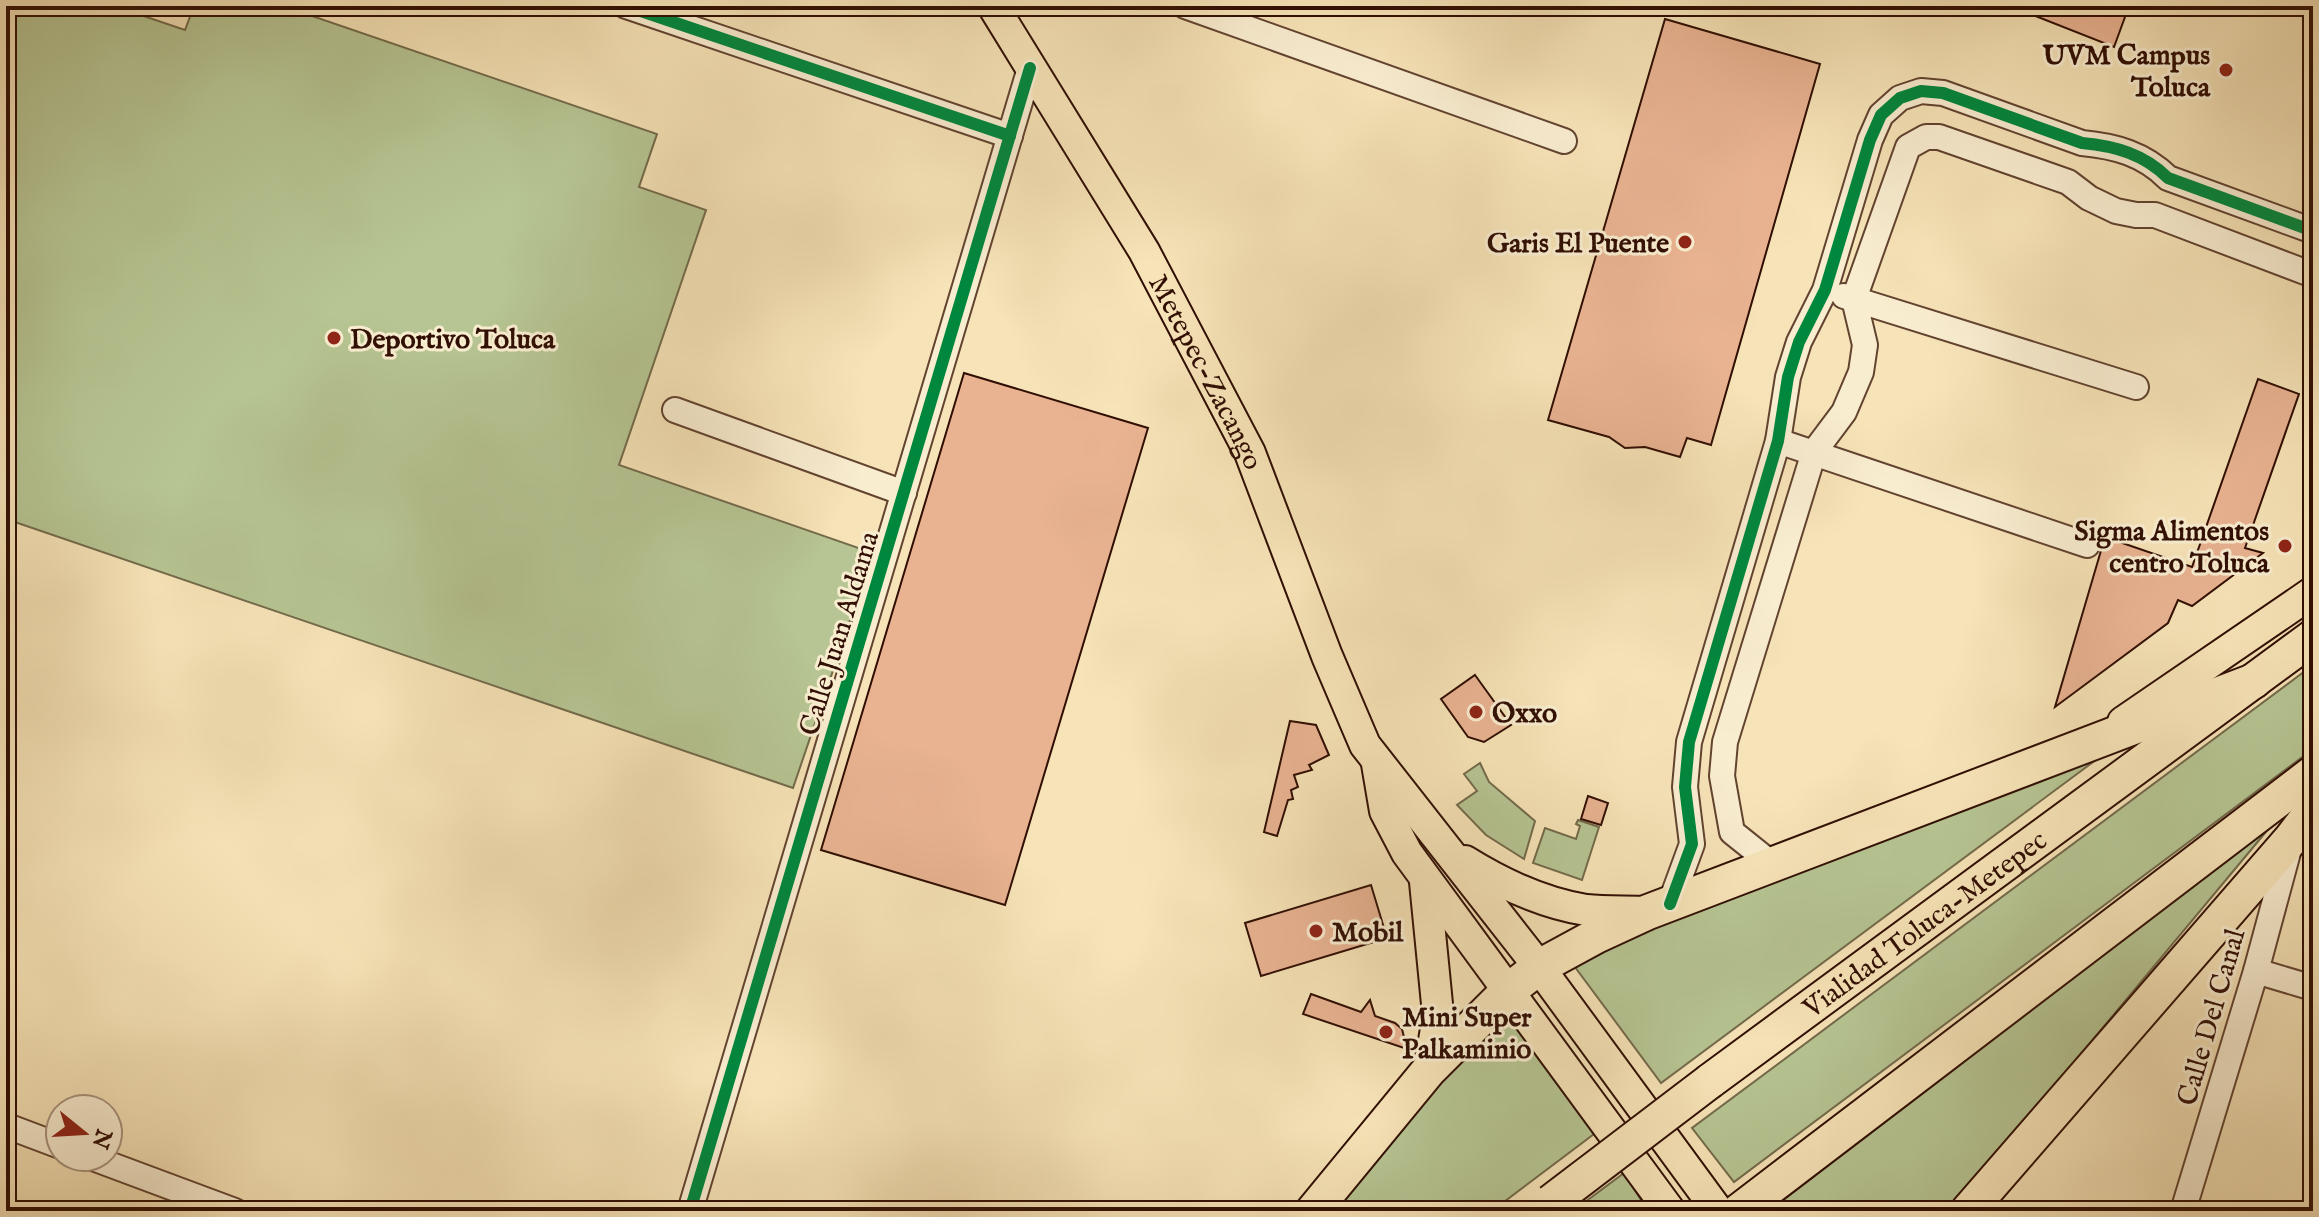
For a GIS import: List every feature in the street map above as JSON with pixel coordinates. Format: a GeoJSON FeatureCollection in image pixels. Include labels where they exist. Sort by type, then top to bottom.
{"type":"FeatureCollection","features":[{"type":"Feature","properties":{"kind":"highway","name":"Vialidad Toluca-Metepec"},"geometry":{"type":"LineString","coordinates":[[1544,1206],[2313,637]]}},
{"type":"Feature","properties":{"kind":"highway"},"geometry":{"type":"LineString","coordinates":[[1313,1211],[1429,1070],[1507,992],[1539,967],[1596,936],[1659,908],[2254,681]]}},
{"type":"Feature","properties":{"kind":"highway"},"geometry":{"type":"LineString","coordinates":[[1739,1211],[2313,773]]}},
{"type":"Feature","properties":{"kind":"highway"},"geometry":{"type":"LineString","coordinates":[[1968,1211],[2307,818]]}},
{"type":"Feature","properties":{"kind":"main road","name":"Metepec-Zacango"},"geometry":{"type":"LineString","coordinates":[[993,6],[1144,251],[1250,453],[1327,656],[1365,745],[1539,967],[1718,1211]]}},
{"type":"Feature","properties":{"kind":"main road"},"geometry":{"type":"LineString","coordinates":[[2097,740],[2313,592]]}},
{"type":"Feature","properties":{"kind":"main road","name":"Metepec-Zacango"},"geometry":{"type":"LineString","coordinates":[[1376,762],[1385,811],[1407,853],[1670,1211]]}},
{"type":"Feature","properties":{"kind":"main road"},"geometry":{"type":"LineString","coordinates":[[1449,851],[1493,878],[1562,905],[1602,911],[1659,908]]}},
{"type":"Feature","properties":{"kind":"main road"},"geometry":{"type":"LineString","coordinates":[[1425,880],[1437,986],[1437,1023],[1429,1070]]}},
{"type":"Feature","properties":{"kind":"street"},"geometry":{"type":"LineString","coordinates":[[626,6],[1010,136]]}},
{"type":"Feature","properties":{"kind":"street"},"geometry":{"type":"LineString","coordinates":[[1186,6],[1564,141]]}},
{"type":"Feature","properties":{"kind":"street","name":"Calle Juan Aldama"},"geometry":{"type":"LineString","coordinates":[[690,1211],[1030,68]]}},
{"type":"Feature","properties":{"kind":"street"},"geometry":{"type":"LineString","coordinates":[[1659,908],[1692,844],[1685,787],[1689,742],[1778,441],[1788,377],[1799,342],[1825,290],[1870,140],[1881,115],[1900,98],[1921,91],[1943,93],[2082,143],[2102,145],[2145,158],[2168,178],[2313,231]]}},
{"type":"Feature","properties":{"kind":"street"},"geometry":{"type":"LineString","coordinates":[[1772,864],[1732,832],[1722,776],[1725,742],[1814,452],[1844,412],[1861,372],[1865,345],[1854,299],[1908,147],[1926,137],[1939,137],[2068,182],[2089,198],[2116,211],[2155,215],[2313,275]]}},
{"type":"Feature","properties":{"kind":"street"},"geometry":{"type":"LineString","coordinates":[[2068,182],[2082,143]]}},
{"type":"Feature","properties":{"kind":"street"},"geometry":{"type":"LineString","coordinates":[[2155,215],[2168,178]]}},
{"type":"Feature","properties":{"kind":"street"},"geometry":{"type":"LineString","coordinates":[[1825,290],[2136,387]]}},
{"type":"Feature","properties":{"kind":"street"},"geometry":{"type":"LineString","coordinates":[[675,410],[904,493]]}},
{"type":"Feature","properties":{"kind":"street"},"geometry":{"type":"LineString","coordinates":[[1778,441],[2087,545]]}},
{"type":"Feature","properties":{"kind":"street"},"geometry":{"type":"LineString","coordinates":[[1685,787],[1722,776]]}},
{"type":"Feature","properties":{"kind":"street","name":"Calle Del Canal"},"geometry":{"type":"LineString","coordinates":[[2183,1211],[2256,971],[2307,818]]}},
{"type":"Feature","properties":{"kind":"street"},"geometry":{"type":"LineString","coordinates":[[1692,844],[1732,832]]}},
{"type":"Feature","properties":{"kind":"street"},"geometry":{"type":"LineString","coordinates":[[2256,971],[2313,988]]}},
{"type":"Feature","properties":{"kind":"street"},"geometry":{"type":"LineString","coordinates":[[7,1126],[44,1140]]}},
{"type":"Feature","properties":{"kind":"street"},"geometry":{"type":"LineString","coordinates":[[124,1170],[235,1211]]}},
{"type":"Feature","properties":{"kind":"green space","name":"Deportivo Toluca"},"geometry":{"type":"Polygon","coordinates":[[[6,6],[114,6],[185,30],[194,6],[283,6],[657,134],[639,187],[706,210],[619,465],[873,553],[793,788],[6,519],[6,6]]]}},
{"type":"Feature","properties":{"kind":"green space"},"geometry":{"type":"Polygon","coordinates":[[[2313,665],[2313,749],[1734,1182],[1692,1128],[2313,665]]]}},
{"type":"Feature","properties":{"kind":"green space"},"geometry":{"type":"Polygon","coordinates":[[[2120,742],[1661,1083],[1572,963],[1593,949],[2120,742]]]}},
{"type":"Feature","properties":{"kind":"green space"},"geometry":{"type":"Polygon","coordinates":[[[1480,763],[1489,782],[1535,821],[1524,859],[1486,835],[1457,805],[1477,791],[1464,774],[1480,763]]]}},
{"type":"Feature","properties":{"kind":"green space"},"geometry":{"type":"Polygon","coordinates":[[[1578,820],[1599,827],[1582,880],[1533,863],[1545,828],[1576,839],[1580,826],[1576,824],[1578,820]]]}},
{"type":"Feature","properties":{"kind":"green space"},"geometry":{"type":"Polygon","coordinates":[[[2270,827],[1950,1211],[1760,1211],[2270,827]]]}},
{"type":"Feature","properties":{"kind":"green space"},"geometry":{"type":"Polygon","coordinates":[[[1516,1015],[1594,1134],[1492,1211],[1335,1211],[1467,1049],[1490,1028],[1516,1015]]]}},
{"type":"Feature","properties":{"kind":"green space"},"geometry":{"type":"Polygon","coordinates":[[[1624,1173],[1648,1211],[1573,1211],[1624,1173]]]}},
{"type":"Feature","properties":{"kind":"building"},"geometry":{"type":"Polygon","coordinates":[[[2010,6],[2129,6],[2114,47],[2010,6]]]}},
{"type":"Feature","properties":{"kind":"building","name":"Garis El Puente"},"geometry":{"type":"Polygon","coordinates":[[[1665,19],[1820,64],[1711,445],[1687,438],[1680,457],[1645,447],[1625,448],[1609,437],[1548,420],[1665,19]]]}},
{"type":"Feature","properties":{"kind":"building"},"geometry":{"type":"Polygon","coordinates":[[[964,373],[1148,428],[1005,905],[821,850],[964,373]]]}},
{"type":"Feature","properties":{"kind":"building"},"geometry":{"type":"Polygon","coordinates":[[[2258,379],[2299,394],[2245,548],[2263,553],[2192,606],[2178,600],[2168,623],[2055,707],[2105,537],[2192,567],[2258,379]]]}},
{"type":"Feature","properties":{"kind":"building","name":"Oxxo"},"geometry":{"type":"Polygon","coordinates":[[[1475,675],[1511,725],[1484,742],[1468,737],[1441,699],[1475,675]]]}},
{"type":"Feature","properties":{"kind":"building"},"geometry":{"type":"Polygon","coordinates":[[[1290,721],[1316,725],[1329,755],[1309,765],[1312,770],[1294,775],[1298,787],[1291,790],[1293,799],[1288,800],[1277,836],[1264,832],[1290,721]]]}},
{"type":"Feature","properties":{"kind":"building"},"geometry":{"type":"Polygon","coordinates":[[[1588,796],[1608,803],[1601,825],[1581,819],[1588,796]]]}},
{"type":"Feature","properties":{"kind":"building","name":"Mobil"},"geometry":{"type":"Polygon","coordinates":[[[1371,885],[1387,938],[1261,976],[1245,923],[1371,885]]]}},
{"type":"Feature","properties":{"kind":"building"},"geometry":{"type":"Polygon","coordinates":[[[1311,994],[1361,1012],[1370,1000],[1375,1016],[1402,1029],[1407,1049],[1303,1014],[1311,994]]]}},
{"type":"Feature","properties":{"kind":"cycle path"},"geometry":{"type":"LineString","coordinates":[[626,6],[1010,136]]}},
{"type":"Feature","properties":{"kind":"cycle path"},"geometry":{"type":"LineString","coordinates":[[690,1211],[1030,68]]}},
{"type":"Feature","properties":{"kind":"cycle path"},"geometry":{"type":"LineString","coordinates":[[1670,904],[1692,844],[1685,787],[1689,742],[1778,441],[1788,377],[1799,342],[1825,290],[1870,140],[1881,115],[1900,98],[1921,91],[1943,93],[2082,143],[2128,153],[2149,163],[2168,178],[2313,231]]}},
{"type":"Feature","properties":{"kind":"place","name":"UVM Campus Toluca"},"geometry":{"type":"Point","coordinates":[2226,70]}},
{"type":"Feature","properties":{"kind":"place","name":"Garis El Puente"},"geometry":{"type":"Point","coordinates":[1685,242]}},
{"type":"Feature","properties":{"kind":"place","name":"Deportivo Toluca"},"geometry":{"type":"Point","coordinates":[334,338]}},
{"type":"Feature","properties":{"kind":"place","name":"Sigma Alimentos centro Toluca"},"geometry":{"type":"Point","coordinates":[2285,546]}},
{"type":"Feature","properties":{"kind":"place","name":"Oxxo"},"geometry":{"type":"Point","coordinates":[1476,712]}},
{"type":"Feature","properties":{"kind":"place","name":"Mobil"},"geometry":{"type":"Point","coordinates":[1316,931]}},
{"type":"Feature","properties":{"kind":"place","name":"Mini Super Palkaminio"},"geometry":{"type":"Point","coordinates":[1386,1032]}}]}
